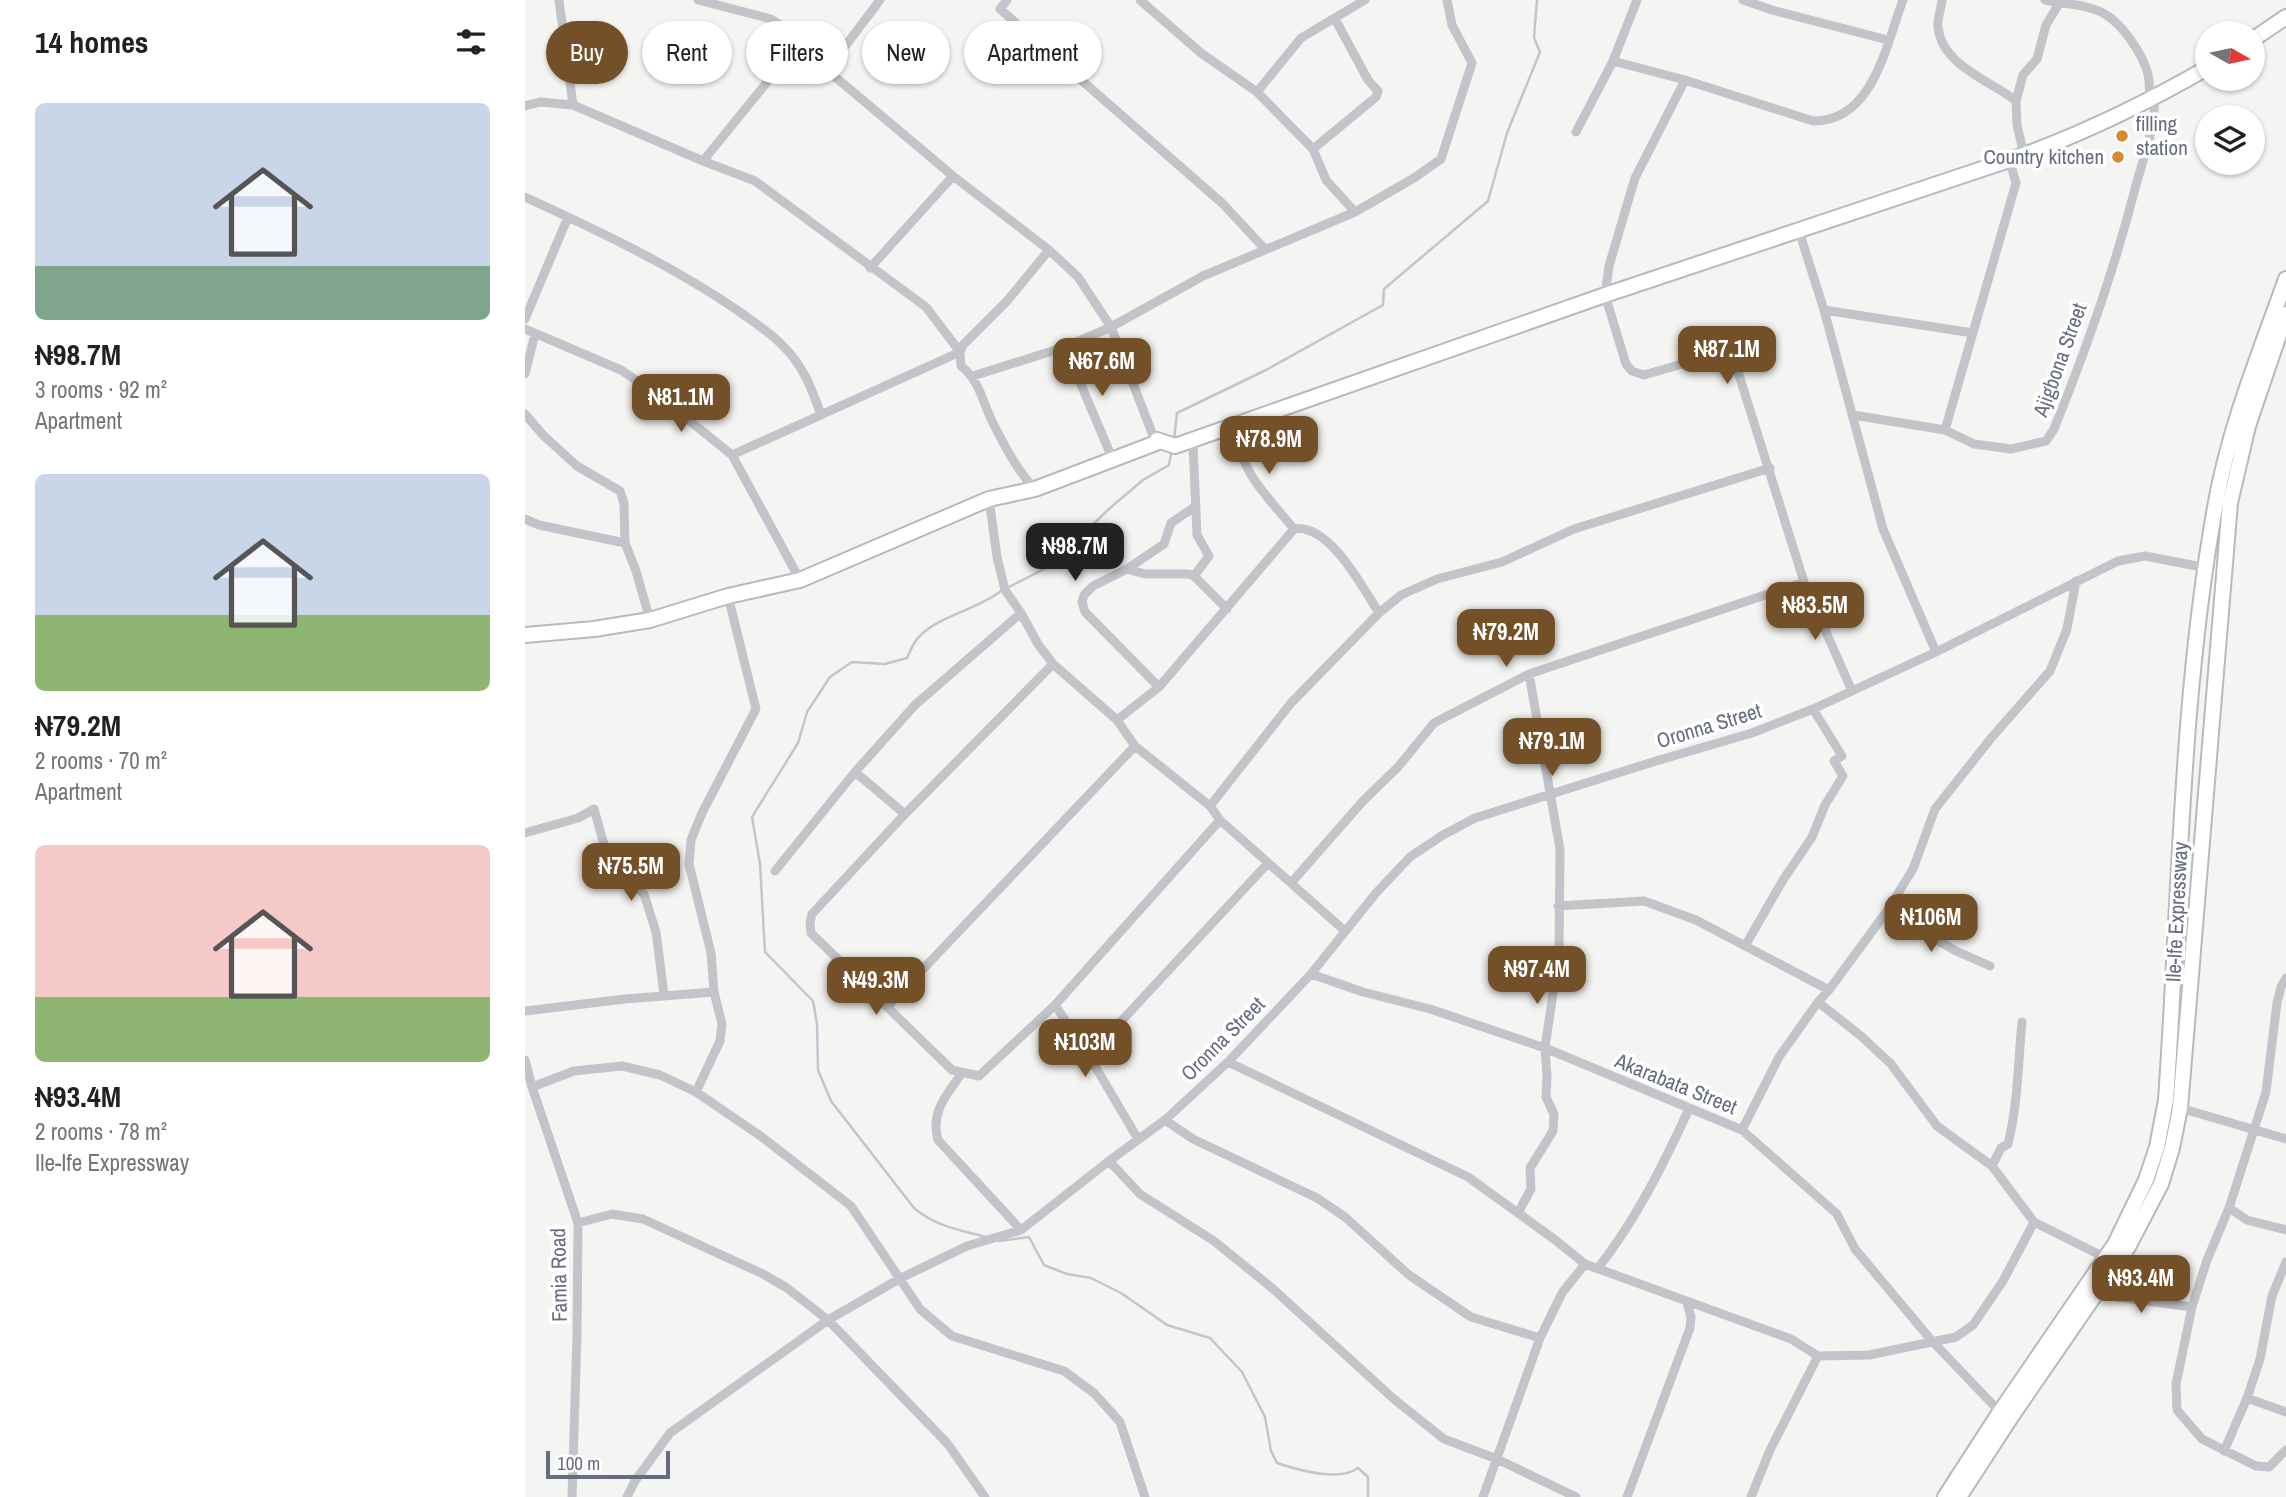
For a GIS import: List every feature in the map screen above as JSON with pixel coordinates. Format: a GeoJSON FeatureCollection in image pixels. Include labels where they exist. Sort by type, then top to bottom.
{"type":"FeatureCollection","features":[{"type":"Feature","properties":{"kind":"main road"},"geometry":{"type":"LineString","coordinates":[[2265,31],[2286,17]]}},
{"type":"Feature","properties":{"kind":"main road"},"geometry":{"type":"LineString","coordinates":[[525,635],[594,629],[650,620],[728,596],[800,580],[989,499],[1035,489],[1156,442],[1182,444],[1605,295],[2024,155],[2079,135],[2150,101],[2195,75]]}},
{"type":"Feature","properties":{"kind":"main road","name":"Ile-Ife Expressway"},"geometry":{"type":"LineString","coordinates":[[1945,1497],[2115,1244],[2147,1180],[2157,1147],[2166,1100],[2182,808],[2195,659],[2216,501],[2235,422],[2286,279]]}},
{"type":"Feature","properties":{"kind":"main road","name":"Ile-Ife Expressway"},"geometry":{"type":"LineString","coordinates":[[1959,1497],[2128,1247],[2161,1184],[2172,1148],[2180,1108],[2230,503],[2248,426],[2286,314]]}},
{"type":"Feature","properties":{"kind":"street"},"geometry":{"type":"LineString","coordinates":[[559,0],[573,104]]}},
{"type":"Feature","properties":{"kind":"street"},"geometry":{"type":"LineString","coordinates":[[698,0],[774,21]]}},
{"type":"Feature","properties":{"kind":"street"},"geometry":{"type":"LineString","coordinates":[[848,42],[880,0]]}},
{"type":"Feature","properties":{"kind":"street"},"geometry":{"type":"LineString","coordinates":[[1007,0],[1000,9],[1222,203],[1264,248]]}},
{"type":"Feature","properties":{"kind":"street"},"geometry":{"type":"LineString","coordinates":[[1140,0],[1201,53],[1257,92],[1313,149],[1325,180],[1355,212]]}},
{"type":"Feature","properties":{"kind":"street"},"geometry":{"type":"LineString","coordinates":[[1257,92],[1301,38],[1365,0]]}},
{"type":"Feature","properties":{"kind":"street"},"geometry":{"type":"LineString","coordinates":[[973,376],[1065,347],[1111,327],[1203,276],[1264,248],[1355,212],[1441,159],[1472,63],[1452,25],[1447,0]]}},
{"type":"Feature","properties":{"kind":"street"},"geometry":{"type":"LineString","coordinates":[[1576,132],[1613,61],[1637,0]]}},
{"type":"Feature","properties":{"kind":"street"},"geometry":{"type":"LineString","coordinates":[[1743,0],[1888,40]]}},
{"type":"Feature","properties":{"kind":"street"},"geometry":{"type":"LineString","coordinates":[[1613,61],[1685,80],[1813,121],[1832,120],[1845,114],[1864,96],[1903,0]]}},
{"type":"Feature","properties":{"kind":"street"},"geometry":{"type":"LineString","coordinates":[[1942,0],[1937,25],[1940,40],[1947,52],[1971,73],[2016,101]]}},
{"type":"Feature","properties":{"kind":"street","name":"Ajigbona Street"},"geometry":{"type":"LineString","coordinates":[[1853,415],[1945,430],[1974,444],[2011,449],[2046,441],[2054,429],[2127,222],[2154,127],[2155,102],[2150,101],[2148,74],[2127,35],[2103,13],[2068,2],[2045,0]]}},
{"type":"Feature","properties":{"kind":"street"},"geometry":{"type":"LineString","coordinates":[[2024,155],[2017,125],[2016,101],[2023,75],[2037,59],[2046,26],[2060,2]]}},
{"type":"Feature","properties":{"kind":"street"},"geometry":{"type":"LineString","coordinates":[[1313,149],[1376,97],[1378,91],[1335,19]]}},
{"type":"Feature","properties":{"kind":"street"},"geometry":{"type":"LineString","coordinates":[[1685,80],[1635,178],[1609,266],[1605,295],[1626,364],[1632,371],[1644,375],[1717,354],[1734,359],[1804,582],[1852,691]]}},
{"type":"Feature","properties":{"kind":"street"},"geometry":{"type":"LineString","coordinates":[[703,161],[765,84]]}},
{"type":"Feature","properties":{"kind":"street"},"geometry":{"type":"LineString","coordinates":[[844,84],[1079,277],[1111,327],[1156,442]]}},
{"type":"Feature","properties":{"kind":"street"},"geometry":{"type":"LineString","coordinates":[[525,106],[540,102],[573,104],[755,181],[926,307],[960,352]]}},
{"type":"Feature","properties":{"kind":"street"},"geometry":{"type":"LineString","coordinates":[[1945,430],[2016,183],[2009,159]]}},
{"type":"Feature","properties":{"kind":"street"},"geometry":{"type":"LineString","coordinates":[[870,268],[953,176]]}},
{"type":"Feature","properties":{"kind":"street"},"geometry":{"type":"LineString","coordinates":[[525,197],[568,216],[699,286],[752,321],[784,346],[808,377],[821,415]]}},
{"type":"Feature","properties":{"kind":"street"},"geometry":{"type":"LineString","coordinates":[[525,319],[568,216]]}},
{"type":"Feature","properties":{"kind":"street"},"geometry":{"type":"LineString","coordinates":[[1799,231],[1824,310],[1883,529],[1936,652]]}},
{"type":"Feature","properties":{"kind":"street"},"geometry":{"type":"LineString","coordinates":[[1035,489],[1020,473],[993,423],[973,376],[961,366],[960,352],[963,345],[1007,301],[1049,250]]}},
{"type":"Feature","properties":{"kind":"street"},"geometry":{"type":"LineString","coordinates":[[1824,310],[1973,332]]}},
{"type":"Feature","properties":{"kind":"street"},"geometry":{"type":"LineString","coordinates":[[525,329],[621,370],[655,393],[731,455],[800,580]]}},
{"type":"Feature","properties":{"kind":"street"},"geometry":{"type":"LineString","coordinates":[[525,374],[535,334]]}},
{"type":"Feature","properties":{"kind":"street"},"geometry":{"type":"LineString","coordinates":[[1065,347],[1113,460]]}},
{"type":"Feature","properties":{"kind":"street"},"geometry":{"type":"LineString","coordinates":[[731,455],[960,352]]}},
{"type":"Feature","properties":{"kind":"street"},"geometry":{"type":"LineString","coordinates":[[525,414],[544,436],[577,466],[620,491],[624,503],[625,543],[650,620]]}},
{"type":"Feature","properties":{"kind":"street"},"geometry":{"type":"LineString","coordinates":[[1234,426],[1237,444],[1250,477],[1294,529]]}},
{"type":"Feature","properties":{"kind":"street"},"geometry":{"type":"LineString","coordinates":[[1182,444],[1193,445],[1197,535],[1209,556],[1194,576]]}},
{"type":"Feature","properties":{"kind":"street"},"geometry":{"type":"LineString","coordinates":[[1210,806],[1291,703],[1379,613],[1401,595],[1437,579],[1502,562],[1574,529],[1770,468]]}},
{"type":"Feature","properties":{"kind":"street"},"geometry":{"type":"LineString","coordinates":[[989,499],[1005,590],[1053,664],[1117,720],[1135,746],[1210,806],[1220,820],[1345,931]]}},
{"type":"Feature","properties":{"kind":"street"},"geometry":{"type":"LineString","coordinates":[[1159,687],[1085,612],[1082,602],[1084,595],[1093,586],[1127,569],[1164,544],[1171,523],[1196,506]]}},
{"type":"Feature","properties":{"kind":"street"},"geometry":{"type":"LineString","coordinates":[[526,519],[539,525],[625,543]]}},
{"type":"Feature","properties":{"kind":"street"},"geometry":{"type":"LineString","coordinates":[[1117,720],[1159,687],[1294,529],[1303,527],[1312,530],[1344,559],[1379,613]]}},
{"type":"Feature","properties":{"kind":"street","name":"Oronna Street"},"geometry":{"type":"LineString","coordinates":[[1020,1231],[1165,1120],[1229,1062],[1311,974],[1376,893],[1410,857],[1443,835],[1475,818],[1752,733],[1813,709],[1936,652],[2118,561],[2145,556],[2207,568]]}},
{"type":"Feature","properties":{"kind":"street"},"geometry":{"type":"LineString","coordinates":[[1127,569],[1145,573],[1189,573],[1227,610]]}},
{"type":"Feature","properties":{"kind":"street"},"geometry":{"type":"LineString","coordinates":[[1742,1130],[1779,1057],[1887,911],[1913,869],[1935,809],[1992,737],[2050,671],[2067,629],[2075,581]]}},
{"type":"Feature","properties":{"kind":"street"},"geometry":{"type":"LineString","coordinates":[[1291,883],[1363,801],[1398,767],[1434,723],[1529,674],[1804,582]]}},
{"type":"Feature","properties":{"kind":"street"},"geometry":{"type":"LineString","coordinates":[[696,1092],[720,1041],[722,1024],[714,992],[711,953],[688,864],[691,840],[702,813],[756,709],[728,596]]}},
{"type":"Feature","properties":{"kind":"street"},"geometry":{"type":"LineString","coordinates":[[775,872],[855,772],[915,705],[1021,613]]}},
{"type":"Feature","properties":{"kind":"street"},"geometry":{"type":"LineString","coordinates":[[1053,664],[905,814],[812,914],[810,922],[811,933],[952,1070],[979,1076],[1055,1005],[1220,820]]}},
{"type":"Feature","properties":{"kind":"street"},"geometry":{"type":"LineString","coordinates":[[1518,1213],[1531,1189],[1530,1168],[1553,1131],[1554,1114],[1546,1097],[1545,1048],[1559,952],[1560,849],[1529,674]]}},
{"type":"Feature","properties":{"kind":"street"},"geometry":{"type":"LineString","coordinates":[[1745,946],[1783,880],[1812,837],[1825,805],[1843,776],[1834,761],[1842,756],[1813,709]]}},
{"type":"Feature","properties":{"kind":"street"},"geometry":{"type":"LineString","coordinates":[[887,1007],[1135,746]]}},
{"type":"Feature","properties":{"kind":"street"},"geometry":{"type":"LineString","coordinates":[[855,772],[905,814]]}},
{"type":"Feature","properties":{"kind":"street"},"geometry":{"type":"LineString","coordinates":[[525,833],[577,818],[594,809],[610,866],[644,894],[656,932],[664,995]]}},
{"type":"Feature","properties":{"kind":"street"},"geometry":{"type":"LineString","coordinates":[[1089,1056],[1268,863]]}},
{"type":"Feature","properties":{"kind":"street"},"geometry":{"type":"LineString","coordinates":[[1558,905],[1644,901],[1696,920],[1829,990]]}},
{"type":"Feature","properties":{"kind":"street"},"geometry":{"type":"LineString","coordinates":[[1887,911],[1956,951],[1990,965]]}},
{"type":"Feature","properties":{"kind":"street","name":"Akarabata Street"},"geometry":{"type":"LineString","coordinates":[[1311,974],[1363,992],[1430,1009],[1545,1048],[1742,1130],[1837,1214],[1855,1249],[1932,1341],[2000,1412]]}},
{"type":"Feature","properties":{"kind":"street"},"geometry":{"type":"LineString","coordinates":[[2286,978],[2281,987],[2282,1004],[2266,1092],[2229,1208],[2207,1260],[2192,1307],[2176,1384],[2177,1410],[2202,1439],[2256,1466],[2269,1467],[2286,1450]]}},
{"type":"Feature","properties":{"kind":"street"},"geometry":{"type":"LineString","coordinates":[[525,1011],[714,992]]}},
{"type":"Feature","properties":{"kind":"street"},"geometry":{"type":"LineString","coordinates":[[1818,1002],[1891,1064],[1937,1126],[1992,1166],[2034,1222],[2106,1258]]}},
{"type":"Feature","properties":{"kind":"street"},"geometry":{"type":"LineString","coordinates":[[1055,1005],[1139,1139]]}},
{"type":"Feature","properties":{"kind":"street"},"geometry":{"type":"LineString","coordinates":[[1992,1166],[2001,1148],[2008,1144],[2015,1117],[2022,1022]]}},
{"type":"Feature","properties":{"kind":"street","name":"Famia Road"},"geometry":{"type":"LineString","coordinates":[[525,1060],[578,1223],[572,1497]]}},
{"type":"Feature","properties":{"kind":"street"},"geometry":{"type":"LineString","coordinates":[[1229,1062],[1468,1177],[1585,1264],[1791,1339],[1818,1356],[1869,1355],[1956,1337],[1973,1325],[2003,1281],[2034,1222]]}},
{"type":"Feature","properties":{"kind":"street"},"geometry":{"type":"LineString","coordinates":[[532,1087],[574,1071],[622,1066],[660,1075],[696,1092],[762,1137],[851,1206],[920,1309],[952,1336],[1064,1371],[1094,1393],[1120,1422],[1145,1497]]}},
{"type":"Feature","properties":{"kind":"street"},"geometry":{"type":"LineString","coordinates":[[627,1497],[635,1481],[670,1433],[828,1320],[901,1278],[967,1246],[1020,1231],[938,1139],[935,1128],[942,1101],[962,1073]]}},
{"type":"Feature","properties":{"kind":"street"},"geometry":{"type":"LineString","coordinates":[[2180,1108],[2286,1139]]}},
{"type":"Feature","properties":{"kind":"street"},"geometry":{"type":"LineString","coordinates":[[1598,1268],[1620,1240],[1640,1206],[1689,1109]]}},
{"type":"Feature","properties":{"kind":"street"},"geometry":{"type":"LineString","coordinates":[[1165,1120],[1193,1139],[1317,1198],[1345,1217],[1409,1275],[1471,1317],[1540,1338]]}},
{"type":"Feature","properties":{"kind":"street"},"geometry":{"type":"LineString","coordinates":[[1109,1161],[1140,1194],[1214,1241],[1272,1288],[1395,1400],[1444,1440],[1497,1460],[1576,1497]]}},
{"type":"Feature","properties":{"kind":"street"},"geometry":{"type":"LineString","coordinates":[[2229,1208],[2247,1220],[2286,1230]]}},
{"type":"Feature","properties":{"kind":"street"},"geometry":{"type":"LineString","coordinates":[[578,1223],[612,1214],[643,1219],[763,1274],[787,1288],[828,1320],[947,1443],[985,1497]]}},
{"type":"Feature","properties":{"kind":"street"},"geometry":{"type":"LineString","coordinates":[[2224,1451],[2247,1398],[2260,1359],[2272,1296],[2286,1262]]}},
{"type":"Feature","properties":{"kind":"street"},"geometry":{"type":"LineString","coordinates":[[1483,1497],[1540,1338],[1562,1293],[1585,1264]]}},
{"type":"Feature","properties":{"kind":"street"},"geometry":{"type":"LineString","coordinates":[[2095,1294],[2192,1307]]}},
{"type":"Feature","properties":{"kind":"street"},"geometry":{"type":"LineString","coordinates":[[1627,1497],[1690,1328],[1691,1317],[1687,1303]]}},
{"type":"Feature","properties":{"kind":"street"},"geometry":{"type":"LineString","coordinates":[[1751,1497],[1770,1450],[1818,1356]]}},
{"type":"Feature","properties":{"kind":"street"},"geometry":{"type":"LineString","coordinates":[[2247,1398],[2286,1412]]}},
{"type":"Feature","properties":{"kind":"waterway"},"geometry":{"type":"LineString","coordinates":[[1174,439],[1177,413],[1266,370],[1383,305],[1384,289],[1488,201],[1507,133],[1540,52],[1534,38],[1537,0]]}},
{"type":"Feature","properties":{"kind":"waterway"},"geometry":{"type":"LineString","coordinates":[[1007,588],[1050,566],[1110,508],[1143,480],[1169,465],[1172,449]]}},
{"type":"Feature","properties":{"kind":"waterway"},"geometry":{"type":"LineString","coordinates":[[986,1237],[939,1223],[914,1208],[831,1101],[818,1070],[817,1024],[813,1001],[765,952],[760,864],[752,817],[798,743],[807,712],[830,677],[852,662],[885,664],[907,658],[915,642],[926,630],[1001,591]]}},
{"type":"Feature","properties":{"kind":"waterway"},"geometry":{"type":"LineString","coordinates":[[999,1241],[1029,1237],[1044,1265],[1067,1274],[1091,1278],[1121,1293],[1167,1325],[1210,1338],[1242,1372],[1265,1417],[1271,1451],[1277,1463],[1330,1474],[1350,1472],[1358,1468],[1368,1477],[1368,1497]]}},
{"type":"Feature","properties":{"kind":"place","name":"filling station"},"geometry":{"type":"Point","coordinates":[2122,136]}},
{"type":"Feature","properties":{"kind":"place","name":"Country kitchen"},"geometry":{"type":"Point","coordinates":[2118,157]}}]}
